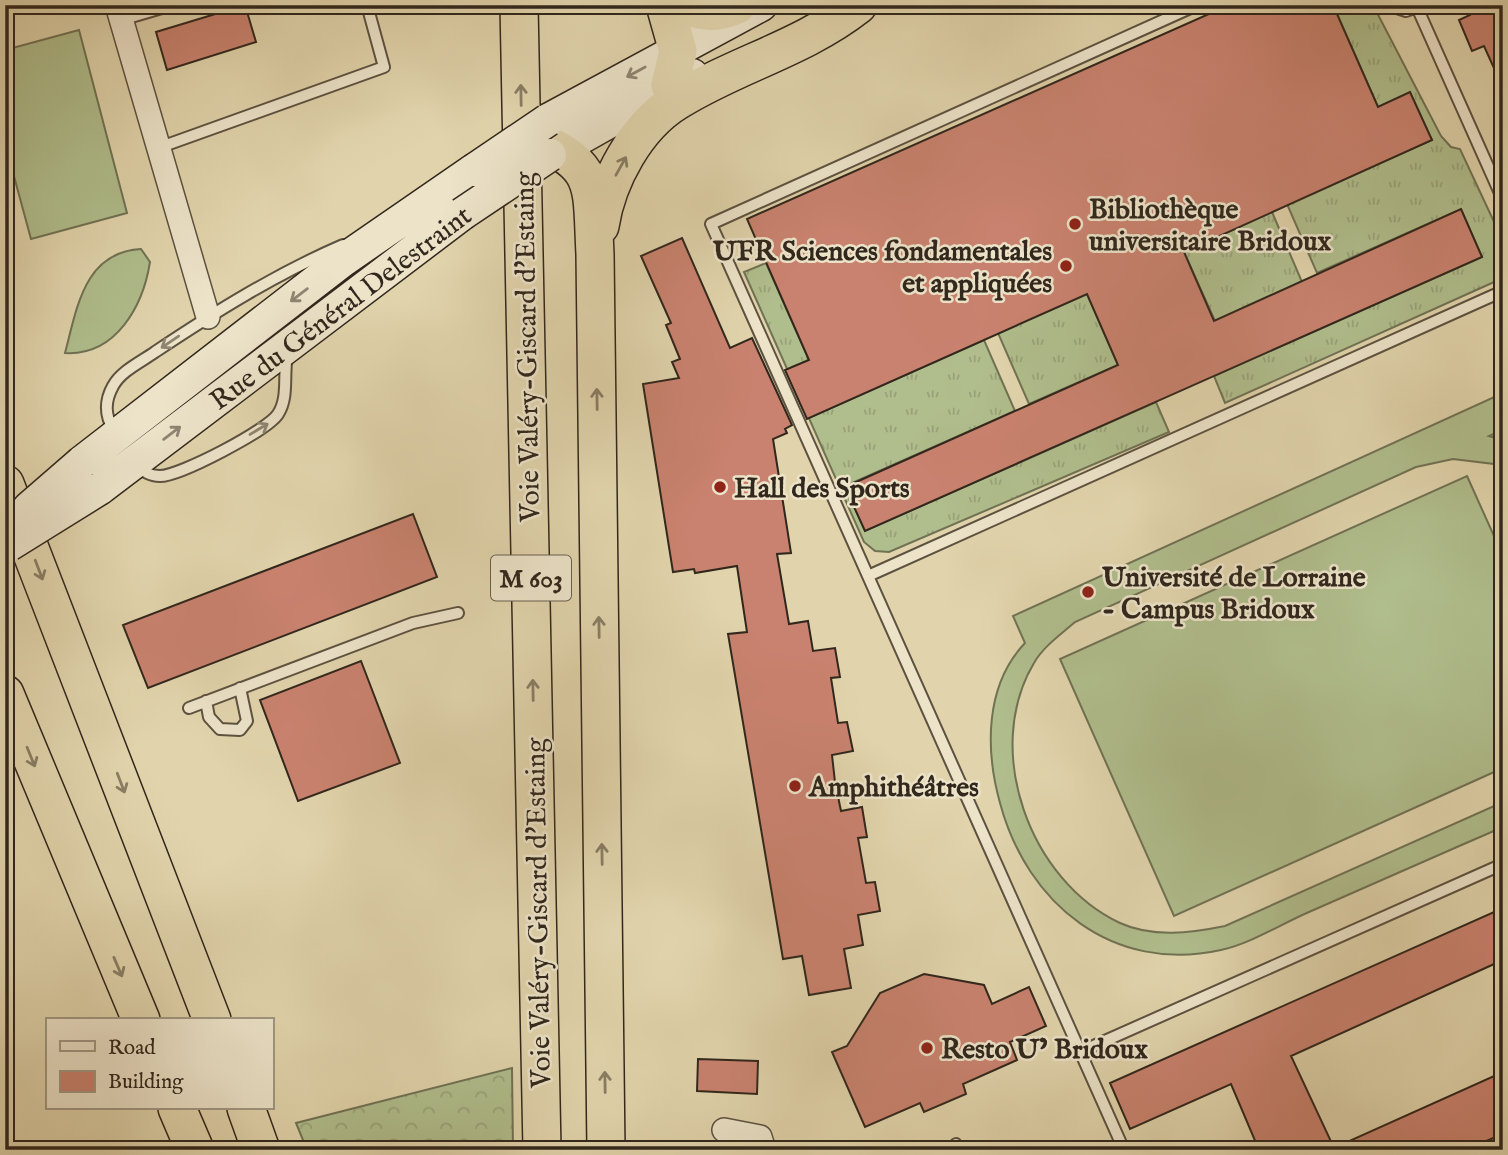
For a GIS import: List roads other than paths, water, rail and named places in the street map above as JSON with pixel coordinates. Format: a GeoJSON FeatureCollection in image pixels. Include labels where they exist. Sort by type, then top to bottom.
{"type":"FeatureCollection","features":[{"type":"Feature","properties":{"kind":"highway","name":"Voie Valéry-Giscard d'Estaing"},"geometry":{"type":"LineString","coordinates":[[519,5],[542,1150]]}},
{"type":"Feature","properties":{"kind":"highway"},"geometry":{"type":"LineString","coordinates":[[666,5],[674,68]]}},
{"type":"Feature","properties":{"kind":"highway"},"geometry":{"type":"LineString","coordinates":[[685,5],[696,10],[722,12],[737,5]]}},
{"type":"Feature","properties":{"kind":"highway"},"geometry":{"type":"LineString","coordinates":[[595,254],[603,207],[615,177],[629,151],[651,123],[676,101],[828,28],[858,5]]}},
{"type":"Feature","properties":{"kind":"highway"},"geometry":{"type":"LineString","coordinates":[[546,140],[588,178],[592,192],[606,1150]]}},
{"type":"Feature","properties":{"kind":"highway"},"geometry":{"type":"LineString","coordinates":[[5,484],[211,1018]]}},
{"type":"Feature","properties":{"kind":"highway"},"geometry":{"type":"LineString","coordinates":[[5,694],[140,1018]]}},
{"type":"Feature","properties":{"kind":"highway"},"geometry":{"type":"LineString","coordinates":[[178,1110],[195,1150]]}},
{"type":"Feature","properties":{"kind":"highway"},"geometry":{"type":"LineString","coordinates":[[247,1110],[261,1150]]}},
{"type":"Feature","properties":{"kind":"main road","name":"Rue du Général Delestraint"},"geometry":{"type":"LineString","coordinates":[[5,547],[99,489],[125,448],[403,218],[474,170],[546,140],[674,68],[761,5]]}},
{"type":"Feature","properties":{"kind":"main road","name":"Rue du Général Delestraint"},"geometry":{"type":"LineString","coordinates":[[674,68],[851,5]]}},
{"type":"Feature","properties":{"kind":"main road","name":"Rue du Général Delestraint"},"geometry":{"type":"LineString","coordinates":[[5,547],[29,508],[82,462],[125,448],[290,344],[462,214],[546,140]]}},
{"type":"Feature","properties":{"kind":"street"},"geometry":{"type":"LineString","coordinates":[[119,13],[208,317]]}},
{"type":"Feature","properties":{"kind":"street"},"geometry":{"type":"LineString","coordinates":[[724,1130],[760,1137],[764,1150]]}},
{"type":"Feature","properties":{"kind":"lane"},"geometry":{"type":"LineString","coordinates":[[119,13],[172,5]]}},
{"type":"Feature","properties":{"kind":"lane"},"geometry":{"type":"LineString","coordinates":[[158,148],[384,67],[367,5]]}},
{"type":"Feature","properties":{"kind":"lane"},"geometry":{"type":"LineString","coordinates":[[1124,1150],[711,224],[1197,5]]}},
{"type":"Feature","properties":{"kind":"lane"},"geometry":{"type":"LineString","coordinates":[[1388,5],[1406,11],[1417,6],[1503,200]]}},
{"type":"Feature","properties":{"kind":"lane"},"geometry":{"type":"LineString","coordinates":[[290,344],[284,400],[277,416],[264,427],[177,473],[160,476],[144,473],[106,416],[112,386],[120,376],[208,317],[300,263],[403,218]]}},
{"type":"Feature","properties":{"kind":"lane"},"geometry":{"type":"LineString","coordinates":[[868,576],[1503,291]]}},
{"type":"Feature","properties":{"kind":"lane"},"geometry":{"type":"LineString","coordinates":[[189,708],[413,623],[458,613]]}},
{"type":"Feature","properties":{"kind":"lane"},"geometry":{"type":"LineString","coordinates":[[206,701],[209,717],[220,729],[240,730],[247,721],[240,688]]}},
{"type":"Feature","properties":{"kind":"lane"},"geometry":{"type":"LineString","coordinates":[[1080,1052],[1503,864]]}},
{"type":"Feature","properties":{"kind":"place","name":"Bibliothèque universitaire Bridoux"},"geometry":{"type":"Point","coordinates":[1075,224]}},
{"type":"Feature","properties":{"kind":"place","name":"UFR Sciences fondamentales et appliquées"},"geometry":{"type":"Point","coordinates":[1066,266]}},
{"type":"Feature","properties":{"kind":"place","name":"Hall des Sports"},"geometry":{"type":"Point","coordinates":[720,487]}},
{"type":"Feature","properties":{"kind":"place","name":"Université de Lorraine - Campus Bridoux"},"geometry":{"type":"Point","coordinates":[1088,592]}},
{"type":"Feature","properties":{"kind":"place","name":"Amphithéâtres"},"geometry":{"type":"Point","coordinates":[795,786]}},
{"type":"Feature","properties":{"kind":"place","name":"Resto U’ Bridoux"},"geometry":{"type":"Point","coordinates":[927,1048]}}]}
